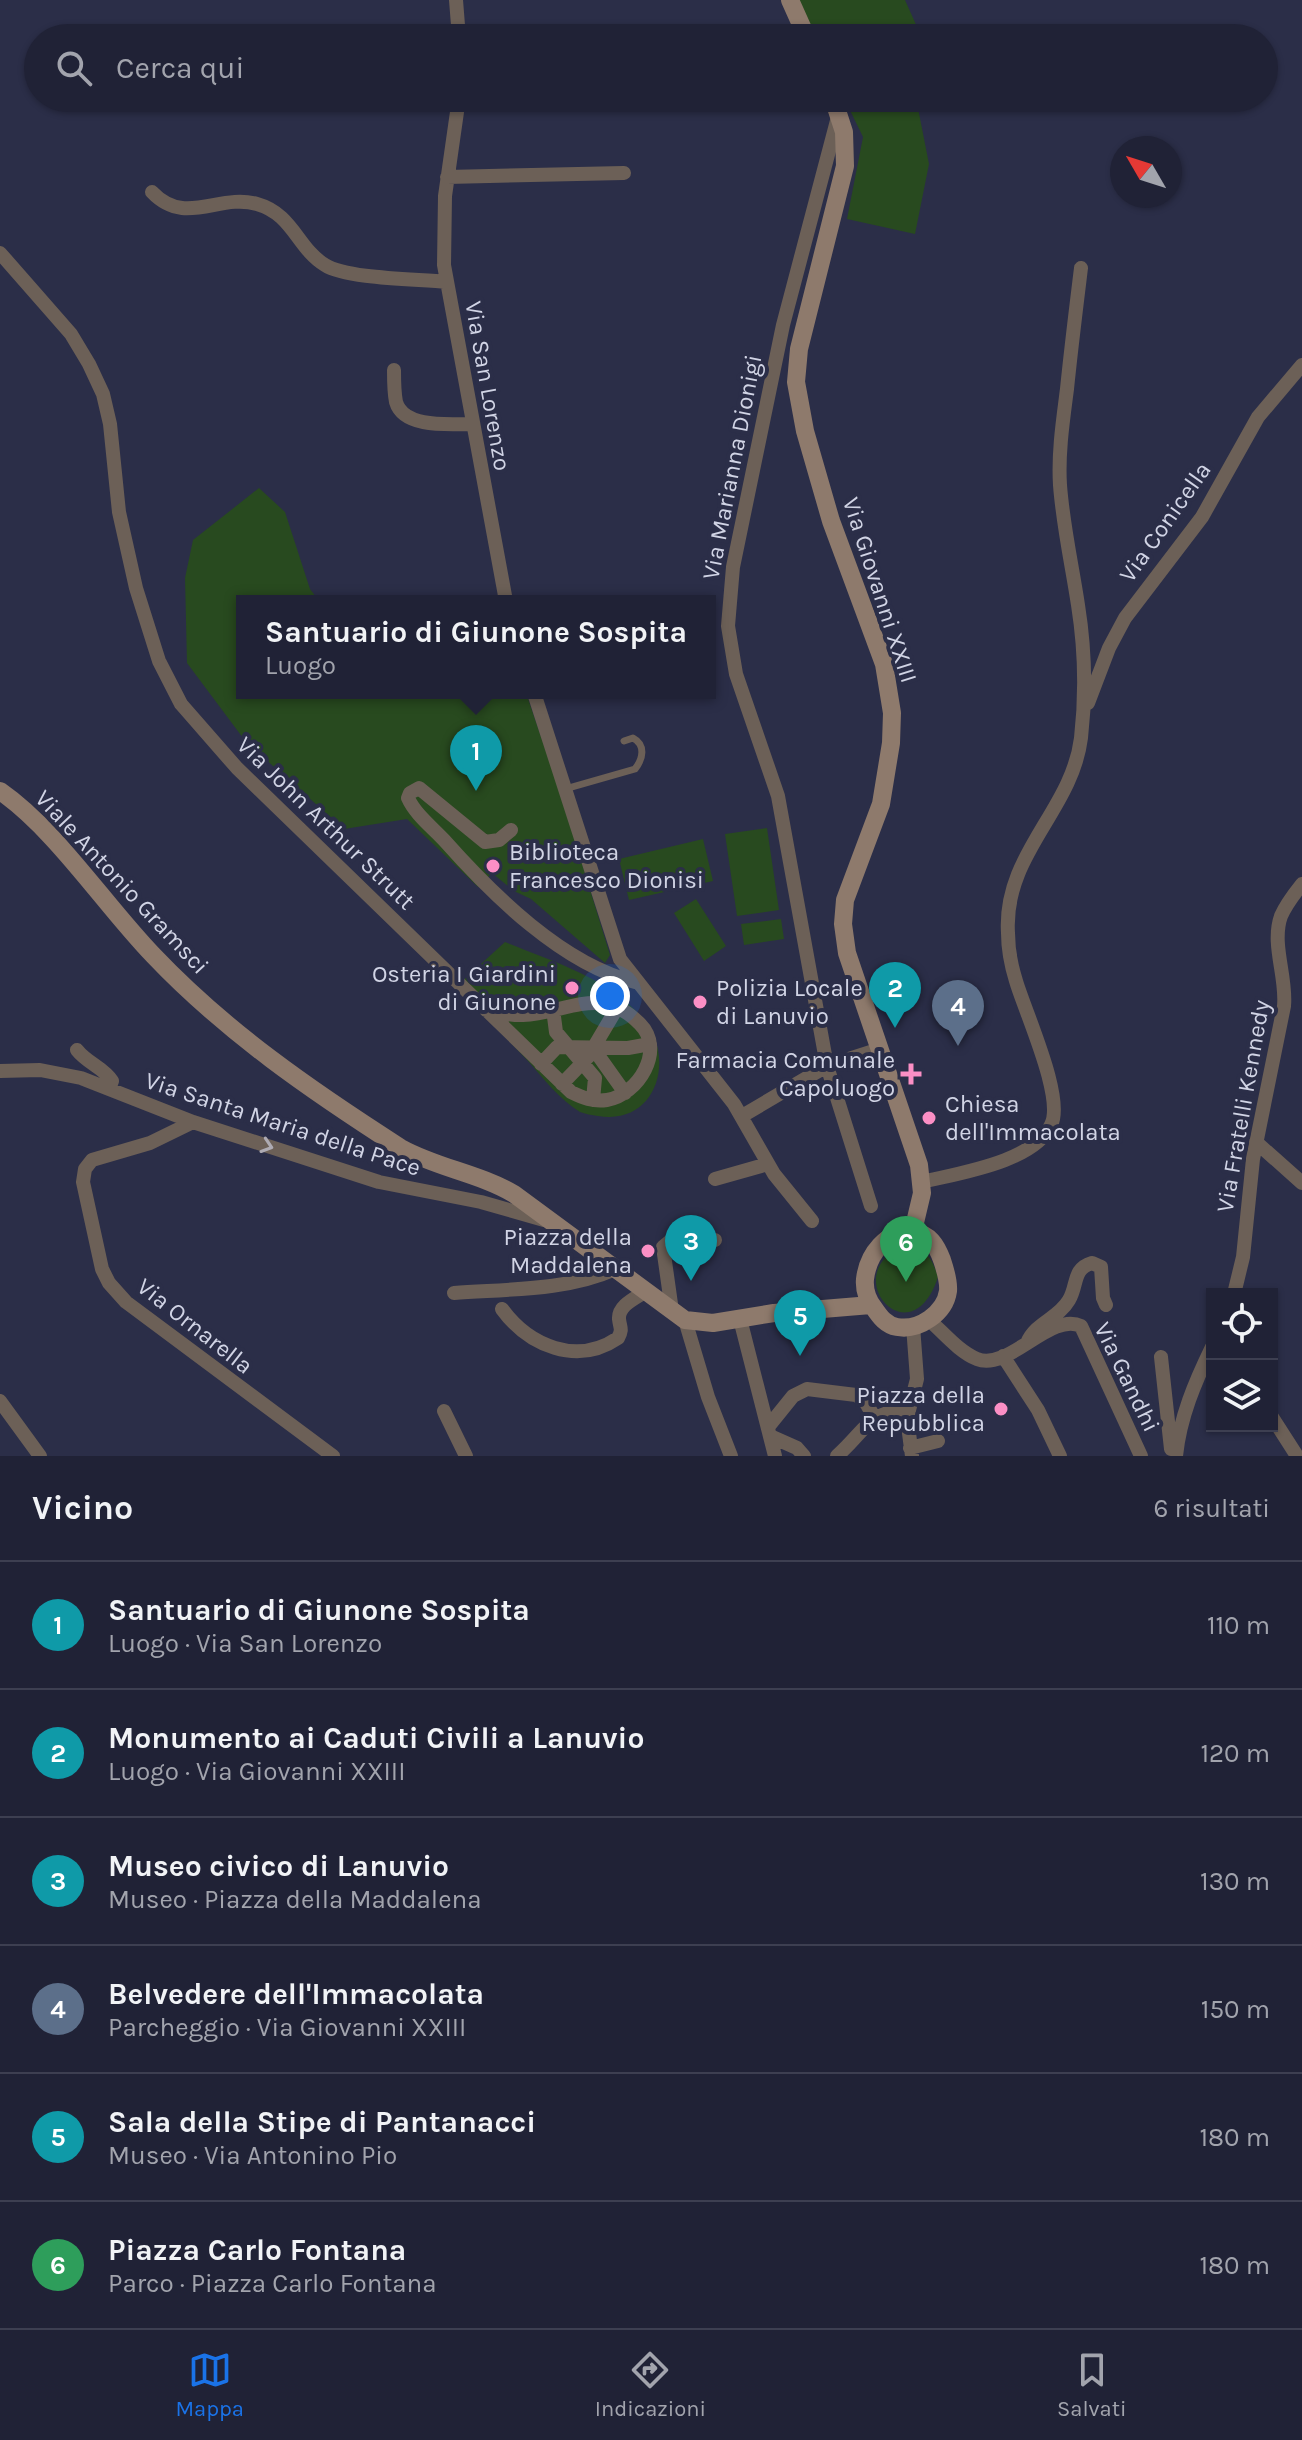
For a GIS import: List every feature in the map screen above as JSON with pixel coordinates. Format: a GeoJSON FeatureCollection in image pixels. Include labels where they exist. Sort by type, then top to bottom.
{"type":"FeatureCollection","features":[{"type":"Feature","properties":{"kind":"street"},"geometry":{"type":"LineString","coordinates":[[456,0],[458,24]]}},
{"type":"Feature","properties":{"kind":"street"},"geometry":{"type":"LineString","coordinates":[[790,0],[801,24]]}},
{"type":"Feature","properties":{"kind":"street","name":"Via San Lorenzo"},"geometry":{"type":"LineString","coordinates":[[457,112],[447,177],[443,236],[446,282],[505,595]]}},
{"type":"Feature","properties":{"kind":"street","name":"Via Marianna Dionigi"},"geometry":{"type":"LineString","coordinates":[[835,112],[783,325],[733,567],[728,616],[736,674],[780,806],[827,1066],[871,1206]]}},
{"type":"Feature","properties":{"kind":"street","name":"Via Giovanni XXIII"},"geometry":{"type":"LineString","coordinates":[[838,112],[846,143],[845,166],[799,349],[796,378],[805,431],[828,512],[877,643],[890,691],[891,743],[883,794],[848,888],[843,919],[847,953],[916,1153],[922,1182],[921,1202],[913,1231]]}},
{"type":"Feature","properties":{"kind":"street"},"geometry":{"type":"LineString","coordinates":[[447,177],[624,173]]}},
{"type":"Feature","properties":{"kind":"street"},"geometry":{"type":"LineString","coordinates":[[152,192],[167,205],[178,209],[243,203],[264,207],[288,223],[318,260],[338,271],[446,282]]}},
{"type":"Feature","properties":{"kind":"street","name":"Via John Arthur Strutt"},"geometry":{"type":"LineString","coordinates":[[0,253],[59,318],[89,364],[107,408],[119,512],[143,614],[161,667],[178,700],[237,768],[458,985],[571,1092],[593,1100]]}},
{"type":"Feature","properties":{"kind":"street"},"geometry":{"type":"LineString","coordinates":[[922,1182],[1024,1152],[1039,1143],[1053,1122],[1055,1105],[1051,1083],[1013,971],[1008,909],[1019,868],[1073,772],[1083,715],[1082,636],[1065,532],[1060,476],[1064,410],[1081,268]]}},
{"type":"Feature","properties":{"kind":"street","name":"Via Conicella"},"geometry":{"type":"LineString","coordinates":[[1083,715],[1109,648],[1125,618],[1202,517],[1258,417],[1302,365]]}},
{"type":"Feature","properties":{"kind":"street"},"geometry":{"type":"LineString","coordinates":[[394,370],[397,403],[405,414],[430,423],[472,424]]}},
{"type":"Feature","properties":{"kind":"street"},"geometry":{"type":"LineString","coordinates":[[536,699],[620,959],[742,1116],[782,1186],[812,1221]]}},
{"type":"Feature","properties":{"kind":"street"},"geometry":{"type":"LineString","coordinates":[[511,830],[499,840],[485,842],[419,788],[408,798],[482,883],[519,913],[587,965],[635,982]]}},
{"type":"Feature","properties":{"kind":"street","name":"Viale Antonio Gramsci"},"geometry":{"type":"LineString","coordinates":[[0,791],[41,827],[160,962],[257,1051],[401,1148],[434,1165],[495,1184],[520,1198],[679,1316]]}},
{"type":"Feature","properties":{"kind":"street","name":"Via Fratelli Kennedy"},"geometry":{"type":"LineString","coordinates":[[1235,1288],[1243,1257],[1248,1190],[1256,1142],[1284,1006],[1285,985],[1278,927],[1286,907],[1302,884]]}},
{"type":"Feature","properties":{"kind":"street"},"geometry":{"type":"LineString","coordinates":[[486,1010],[523,1015],[553,1009],[589,1002],[617,1008],[648,1034],[648,1064],[643,1074],[625,1093],[609,1100],[593,1100],[595,1078],[556,1032],[553,1009]]}},
{"type":"Feature","properties":{"kind":"street"},"geometry":{"type":"LineString","coordinates":[[562,1084],[583,1064],[617,1008]]}},
{"type":"Feature","properties":{"kind":"street"},"geometry":{"type":"LineString","coordinates":[[541,1064],[557,1047],[628,1048],[650,1044]]}},
{"type":"Feature","properties":{"kind":"street"},"geometry":{"type":"LineString","coordinates":[[593,1048],[625,1093]]}},
{"type":"Feature","properties":{"kind":"street"},"geometry":{"type":"LineString","coordinates":[[742,1116],[827,1066],[880,1049]]}},
{"type":"Feature","properties":{"kind":"street"},"geometry":{"type":"LineString","coordinates":[[77,1050],[110,1077],[109,1089]]}},
{"type":"Feature","properties":{"kind":"street","name":"Via Santa Maria della Pace"},"geometry":{"type":"LineString","coordinates":[[0,1071],[52,1071],[81,1078],[193,1122],[389,1185],[481,1202],[554,1223]]}},
{"type":"Feature","properties":{"kind":"street","name":"Via Ornarella"},"geometry":{"type":"LineString","coordinates":[[193,1122],[150,1143],[97,1158],[87,1166],[83,1182],[102,1269],[113,1289],[126,1302],[333,1456]]}},
{"type":"Feature","properties":{"kind":"street"},"geometry":{"type":"LineString","coordinates":[[1256,1142],[1302,1183]]}},
{"type":"Feature","properties":{"kind":"street"},"geometry":{"type":"LineString","coordinates":[[715,1179],[768,1164]]}},
{"type":"Feature","properties":{"kind":"street"},"geometry":{"type":"LineString","coordinates":[[913,1231],[932,1240],[946,1273],[948,1292],[945,1301],[921,1323],[896,1327],[888,1324],[871,1305],[865,1283],[872,1256],[889,1238],[913,1231]]}},
{"type":"Feature","properties":{"kind":"street"},"geometry":{"type":"LineString","coordinates":[[715,1240],[674,1238],[665,1243],[662,1254],[679,1316],[731,1456]]}},
{"type":"Feature","properties":{"kind":"street","name":"Via Gandhi"},"geometry":{"type":"LineString","coordinates":[[1027,1343],[1039,1325],[1068,1301],[1077,1274],[1092,1263],[1101,1267],[1106,1305]]}},
{"type":"Feature","properties":{"kind":"street"},"geometry":{"type":"LineString","coordinates":[[454,1293],[571,1283],[615,1269]]}},
{"type":"Feature","properties":{"kind":"street"},"geometry":{"type":"LineString","coordinates":[[502,1309],[524,1334],[565,1351],[580,1353],[618,1338],[622,1332],[621,1309],[646,1291]]}},
{"type":"Feature","properties":{"kind":"street"},"geometry":{"type":"LineString","coordinates":[[679,1316],[705,1324],[871,1305]]}},
{"type":"Feature","properties":{"kind":"street"},"geometry":{"type":"LineString","coordinates":[[732,1320],[775,1456]]}},
{"type":"Feature","properties":{"kind":"street"},"geometry":{"type":"LineString","coordinates":[[921,1323],[974,1358],[985,1361],[1003,1356],[1038,1410],[1060,1456]]}},
{"type":"Feature","properties":{"kind":"street"},"geometry":{"type":"LineString","coordinates":[[921,1323],[917,1379],[908,1408],[911,1452],[938,1441]]}},
{"type":"Feature","properties":{"kind":"street","name":"Via Gandhi"},"geometry":{"type":"LineString","coordinates":[[1003,1356],[1066,1324],[1081,1326],[1141,1456]]}},
{"type":"Feature","properties":{"kind":"street","name":"Via Gandhi"},"geometry":{"type":"LineString","coordinates":[[1161,1357],[1174,1456]]}},
{"type":"Feature","properties":{"kind":"street"},"geometry":{"type":"LineString","coordinates":[[1174,1456],[1188,1401],[1206,1360]]}},
{"type":"Feature","properties":{"kind":"street"},"geometry":{"type":"LineString","coordinates":[[769,1431],[793,1396],[807,1389],[856,1395],[865,1401],[874,1417]]}},
{"type":"Feature","properties":{"kind":"street"},"geometry":{"type":"LineString","coordinates":[[0,1401],[40,1456]]}},
{"type":"Feature","properties":{"kind":"street"},"geometry":{"type":"LineString","coordinates":[[837,1456],[874,1417],[908,1408]]}},
{"type":"Feature","properties":{"kind":"street"},"geometry":{"type":"LineString","coordinates":[[444,1411],[466,1456]]}},
{"type":"Feature","properties":{"kind":"street"},"geometry":{"type":"LineString","coordinates":[[1278,1426],[1297,1456]]}},
{"type":"Feature","properties":{"kind":"street"},"geometry":{"type":"LineString","coordinates":[[769,1431],[797,1448],[804,1456]]}},
{"type":"Feature","properties":{"kind":"lane"},"geometry":{"type":"LineString","coordinates":[[565,789],[635,769],[642,748],[633,738],[624,741]]}},
{"type":"Feature","properties":{"kind":"green space"},"geometry":{"type":"Polygon","coordinates":[[[796,0],[905,0],[916,24],[808,24],[796,0]]]}},
{"type":"Feature","properties":{"kind":"green space"},"geometry":{"type":"Polygon","coordinates":[[[851,112],[919,112],[929,164],[915,234],[847,219],[863,137],[851,112]]]}},
{"type":"Feature","properties":{"kind":"green space"},"geometry":{"type":"Polygon","coordinates":[[[259,488],[285,512],[314,595],[236,595],[236,699],[528,699],[610,955],[605,963],[531,899],[514,891],[492,873],[478,887],[407,819],[344,829],[246,742],[187,663],[185,578],[193,540],[259,488]]]}},
{"type":"Feature","properties":{"kind":"green space"},"geometry":{"type":"Polygon","coordinates":[[[767,828],[779,910],[737,916],[725,834],[767,828]]]}},
{"type":"Feature","properties":{"kind":"green space"},"geometry":{"type":"Polygon","coordinates":[[[703,839],[713,881],[629,900],[619,859],[703,839]]]}},
{"type":"Feature","properties":{"kind":"green space"},"geometry":{"type":"Polygon","coordinates":[[[696,899],[726,946],[704,961],[674,913],[696,899]]]}},
{"type":"Feature","properties":{"kind":"green space"},"geometry":{"type":"Polygon","coordinates":[[[781,919],[784,939],[744,945],[741,924],[781,919]]]}},
{"type":"Feature","properties":{"kind":"green space"},"geometry":{"type":"Polygon","coordinates":[[[505,942],[596,981],[642,1017],[653,1033],[658,1051],[659,1069],[647,1100],[635,1110],[618,1116],[582,1113],[552,1088],[458,985],[505,942]]]}},
{"type":"Feature","properties":{"kind":"green space"},"geometry":{"type":"Polygon","coordinates":[[[903,1246],[917,1248],[926,1254],[938,1277],[926,1301],[912,1311],[897,1311],[885,1304],[878,1290],[876,1275],[884,1259],[903,1246]]]}},
{"type":"Feature","properties":{"kind":"place","name":"Santuario di Giunone Sospita"},"geometry":{"type":"Point","coordinates":[476,791]}},
{"type":"Feature","properties":{"kind":"place","name":"Biblioteca Francesco Dionisi"},"geometry":{"type":"Point","coordinates":[493,866]}},
{"type":"Feature","properties":{"kind":"place","name":"Osteria I Giardini di Giunone"},"geometry":{"type":"Point","coordinates":[572,988]}},
{"type":"Feature","properties":{"kind":"place","name":"Polizia Locale di Lanuvio"},"geometry":{"type":"Point","coordinates":[700,1002]}},
{"type":"Feature","properties":{"kind":"place","name":"Monumento ai Caduti Civili a Lanuvio"},"geometry":{"type":"Point","coordinates":[895,1028]}},
{"type":"Feature","properties":{"kind":"place","name":"Belvedere dell'Immacolata"},"geometry":{"type":"Point","coordinates":[958,1046]}},
{"type":"Feature","properties":{"kind":"place","name":"Farmacia Comunale Capoluogo"},"geometry":{"type":"Point","coordinates":[911,1074]}},
{"type":"Feature","properties":{"kind":"place","name":"Chiesa dell'Immacolata"},"geometry":{"type":"Point","coordinates":[929,1118]}},
{"type":"Feature","properties":{"kind":"place","name":"Piazza della Maddalena"},"geometry":{"type":"Point","coordinates":[648,1251]}},
{"type":"Feature","properties":{"kind":"place","name":"Museo civico di Lanuvio"},"geometry":{"type":"Point","coordinates":[691,1281]}},
{"type":"Feature","properties":{"kind":"place","name":"Piazza Carlo Fontana"},"geometry":{"type":"Point","coordinates":[906,1282]}},
{"type":"Feature","properties":{"kind":"place","name":"Sala della Stipe di Pantanacci"},"geometry":{"type":"Point","coordinates":[800,1356]}},
{"type":"Feature","properties":{"kind":"place","name":"Piazza della Repubblica"},"geometry":{"type":"Point","coordinates":[1001,1409]}}]}
